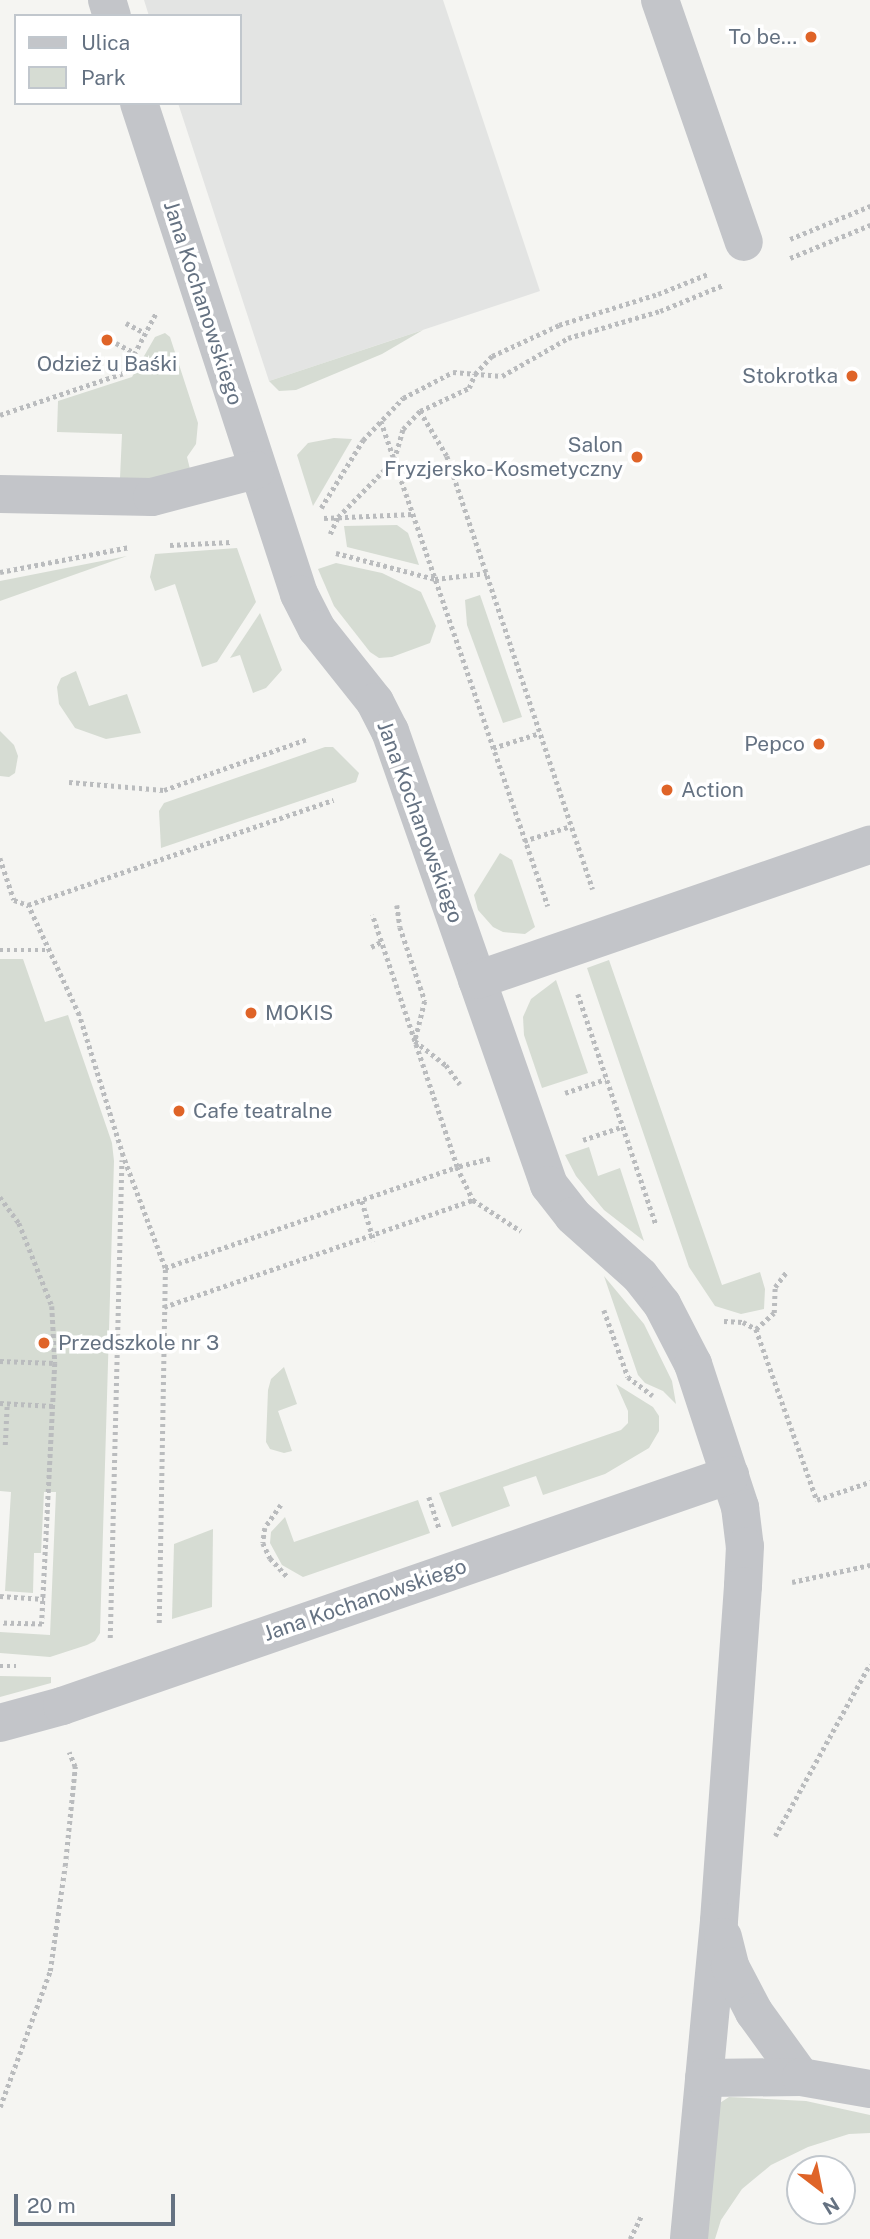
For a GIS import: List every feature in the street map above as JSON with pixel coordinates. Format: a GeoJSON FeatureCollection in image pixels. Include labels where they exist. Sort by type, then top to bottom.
{"type":"FeatureCollection","features":[{"type":"Feature","properties":{"kind":"street"},"geometry":{"type":"LineString","coordinates":[[660,0],[732,255]]}},
{"type":"Feature","properties":{"kind":"street","name":"Jana Kochanowskiego"},"geometry":{"type":"LineString","coordinates":[[140,105],[256,470],[299,594],[317,629],[375,702],[390,731],[549,1185],[573,1216],[640,1276],[662,1304],[693,1364],[740,1507],[745,1546],[719,1921],[689,2239]]}},
{"type":"Feature","properties":{"kind":"street"},"geometry":{"type":"LineString","coordinates":[[0,495],[152,498],[256,470]]}},
{"type":"Feature","properties":{"kind":"street"},"geometry":{"type":"LineString","coordinates":[[477,980],[870,845]]}},
{"type":"Feature","properties":{"kind":"street","name":"Jana Kochanowskiego"},"geometry":{"type":"LineString","coordinates":[[0,1723],[62,1706],[730,1475]]}},
{"type":"Feature","properties":{"kind":"street","name":"Jana Kochanowskiego"},"geometry":{"type":"LineString","coordinates":[[719,1921],[730,1966],[748,2001],[801,2077]]}},
{"type":"Feature","properties":{"kind":"street"},"geometry":{"type":"LineString","coordinates":[[704,2078],[801,2077],[870,2089]]}},
{"type":"Feature","properties":{"kind":"path"},"geometry":{"type":"LineString","coordinates":[[783,242],[870,206]]}},
{"type":"Feature","properties":{"kind":"path"},"geometry":{"type":"LineString","coordinates":[[783,261],[870,225]]}},
{"type":"Feature","properties":{"kind":"path"},"geometry":{"type":"LineString","coordinates":[[328,539],[338,517],[394,460],[403,429],[420,411],[469,388],[475,374],[492,356],[559,325],[658,294],[732,255]]}},
{"type":"Feature","properties":{"kind":"path"},"geometry":{"type":"LineString","coordinates":[[412,514],[314,519],[363,440],[403,398],[453,372],[502,376],[568,338],[660,311],[734,281]]}},
{"type":"Feature","properties":{"kind":"path"},"geometry":{"type":"LineString","coordinates":[[0,415],[124,373],[158,309]]}},
{"type":"Feature","properties":{"kind":"path"},"geometry":{"type":"LineString","coordinates":[[126,323],[145,333]]}},
{"type":"Feature","properties":{"kind":"path"},"geometry":{"type":"LineString","coordinates":[[116,343],[135,354]]}},
{"type":"Feature","properties":{"kind":"path"},"geometry":{"type":"LineString","coordinates":[[420,411],[447,456],[596,900]]}},
{"type":"Feature","properties":{"kind":"path"},"geometry":{"type":"LineString","coordinates":[[381,421],[657,1227]]}},
{"type":"Feature","properties":{"kind":"path"},"geometry":{"type":"LineString","coordinates":[[162,545],[244,541]]}},
{"type":"Feature","properties":{"kind":"path"},"geometry":{"type":"LineString","coordinates":[[0,572],[135,546]]}},
{"type":"Feature","properties":{"kind":"path"},"geometry":{"type":"LineString","coordinates":[[323,549],[435,579],[487,573]]}},
{"type":"Feature","properties":{"kind":"path"},"geometry":{"type":"LineString","coordinates":[[492,748],[540,733]]}},
{"type":"Feature","properties":{"kind":"path"},"geometry":{"type":"LineString","coordinates":[[69,782],[164,790],[307,739]]}},
{"type":"Feature","properties":{"kind":"path"},"geometry":{"type":"LineString","coordinates":[[0,858],[14,900],[28,905],[333,800]]}},
{"type":"Feature","properties":{"kind":"path"},"geometry":{"type":"LineString","coordinates":[[524,841],[571,826]]}},
{"type":"Feature","properties":{"kind":"path"},"geometry":{"type":"LineString","coordinates":[[397,901],[400,927],[425,1001],[415,1041]]}},
{"type":"Feature","properties":{"kind":"path"},"geometry":{"type":"LineString","coordinates":[[28,905],[79,1015],[122,1156],[165,1268],[159,1632]]}},
{"type":"Feature","properties":{"kind":"path"},"geometry":{"type":"LineString","coordinates":[[372,915],[457,1167],[473,1200],[529,1236]]}},
{"type":"Feature","properties":{"kind":"path"},"geometry":{"type":"LineString","coordinates":[[371,947],[381,942]]}},
{"type":"Feature","properties":{"kind":"path"},"geometry":{"type":"LineString","coordinates":[[0,950],[48,950]]}},
{"type":"Feature","properties":{"kind":"path"},"geometry":{"type":"LineString","coordinates":[[415,1041],[446,1065],[462,1086]]}},
{"type":"Feature","properties":{"kind":"path"},"geometry":{"type":"LineString","coordinates":[[110,1649],[122,1156]]}},
{"type":"Feature","properties":{"kind":"path"},"geometry":{"type":"LineString","coordinates":[[165,1268],[457,1167],[498,1157]]}},
{"type":"Feature","properties":{"kind":"path"},"geometry":{"type":"LineString","coordinates":[[0,1197],[19,1223],[52,1306],[55,1363],[42,1624],[0,1623]]}},
{"type":"Feature","properties":{"kind":"path"},"geometry":{"type":"LineString","coordinates":[[164,1307],[374,1238],[473,1200]]}},
{"type":"Feature","properties":{"kind":"path"},"geometry":{"type":"LineString","coordinates":[[362,1201],[374,1238]]}},
{"type":"Feature","properties":{"kind":"path"},"geometry":{"type":"LineString","coordinates":[[756,1329],[774,1313],[775,1287],[787,1271]]}},
{"type":"Feature","properties":{"kind":"path"},"geometry":{"type":"LineString","coordinates":[[600,1300],[628,1377],[641,1391],[657,1399]]}},
{"type":"Feature","properties":{"kind":"path"},"geometry":{"type":"LineString","coordinates":[[712,1320],[743,1322],[756,1329],[817,1500],[870,1482]]}},
{"type":"Feature","properties":{"kind":"path"},"geometry":{"type":"LineString","coordinates":[[0,1361],[55,1363]]}},
{"type":"Feature","properties":{"kind":"path"},"geometry":{"type":"LineString","coordinates":[[0,1403],[53,1406]]}},
{"type":"Feature","properties":{"kind":"path"},"geometry":{"type":"LineString","coordinates":[[5,1445],[7,1404]]}},
{"type":"Feature","properties":{"kind":"path"},"geometry":{"type":"LineString","coordinates":[[429,1497],[443,1538]]}},
{"type":"Feature","properties":{"kind":"path"},"geometry":{"type":"LineString","coordinates":[[281,1505],[265,1528],[263,1543],[270,1558],[291,1580]]}},
{"type":"Feature","properties":{"kind":"path"},"geometry":{"type":"LineString","coordinates":[[0,1596],[44,1599]]}},
{"type":"Feature","properties":{"kind":"path"},"geometry":{"type":"LineString","coordinates":[[774,1838],[870,1664]]}},
{"type":"Feature","properties":{"kind":"path"},"geometry":{"type":"LineString","coordinates":[[0,2108],[50,1971],[65,1866],[75,1767],[62,1735],[62,1706]]}},
{"type":"Feature","properties":{"kind":"shaded area"},"geometry":{"type":"Polygon","coordinates":[[[144,0],[443,0],[540,291],[269,381],[179,105],[242,105],[242,14],[148,14],[144,0]]]}},
{"type":"Feature","properties":{"kind":"green space"},"geometry":{"type":"Polygon","coordinates":[[[423,330],[382,354],[296,390],[279,391],[269,381],[423,330]]]}},
{"type":"Feature","properties":{"kind":"green space"},"geometry":{"type":"Polygon","coordinates":[[[165,333],[170,337],[198,423],[196,444],[187,457],[190,469],[149,480],[120,478],[122,434],[57,432],[58,401],[132,377],[155,337],[165,333]]]}},
{"type":"Feature","properties":{"kind":"green space"},"geometry":{"type":"Polygon","coordinates":[[[334,438],[352,439],[313,506],[297,455],[308,443],[334,438]]]}},
{"type":"Feature","properties":{"kind":"green space"},"geometry":{"type":"Polygon","coordinates":[[[397,525],[408,533],[419,565],[347,547],[344,526],[397,525]]]}},
{"type":"Feature","properties":{"kind":"green space"},"geometry":{"type":"Polygon","coordinates":[[[237,548],[256,602],[217,662],[202,667],[175,584],[155,591],[150,577],[155,554],[237,548]]]}},
{"type":"Feature","properties":{"kind":"green space"},"geometry":{"type":"Polygon","coordinates":[[[127,556],[0,601],[0,581],[127,556]]]}},
{"type":"Feature","properties":{"kind":"green space"},"geometry":{"type":"Polygon","coordinates":[[[336,563],[382,573],[421,592],[436,626],[430,643],[392,657],[379,658],[370,652],[334,606],[318,569],[336,563]]]}},
{"type":"Feature","properties":{"kind":"green space"},"geometry":{"type":"Polygon","coordinates":[[[480,595],[522,717],[503,723],[467,625],[465,600],[480,595]]]}},
{"type":"Feature","properties":{"kind":"green space"},"geometry":{"type":"Polygon","coordinates":[[[260,613],[282,670],[266,688],[253,693],[240,655],[230,658],[260,613]]]}},
{"type":"Feature","properties":{"kind":"green space"},"geometry":{"type":"Polygon","coordinates":[[[76,671],[89,706],[127,694],[141,733],[106,739],[75,728],[59,704],[57,687],[61,678],[76,671]]]}},
{"type":"Feature","properties":{"kind":"green space"},"geometry":{"type":"Polygon","coordinates":[[[0,731],[14,745],[18,756],[15,773],[9,777],[0,776],[0,731]]]}},
{"type":"Feature","properties":{"kind":"green space"},"geometry":{"type":"Polygon","coordinates":[[[325,747],[333,747],[359,773],[356,782],[161,848],[159,811],[164,803],[325,747]]]}},
{"type":"Feature","properties":{"kind":"green space"},"geometry":{"type":"Polygon","coordinates":[[[500,853],[512,860],[535,927],[525,934],[503,932],[493,927],[478,910],[474,895],[500,853]]]}},
{"type":"Feature","properties":{"kind":"green space","name":"Przedszkole nr 3"},"geometry":{"type":"Polygon","coordinates":[[[0,959],[23,959],[45,1022],[68,1015],[112,1143],[114,1161],[100,1633],[95,1641],[87,1645],[50,1657],[0,1653],[0,1632],[50,1635],[56,1492],[44,1492],[41,1553],[34,1553],[33,1593],[5,1591],[11,1492],[0,1491],[0,959]]]}},
{"type":"Feature","properties":{"kind":"green space"},"geometry":{"type":"Polygon","coordinates":[[[609,960],[722,1285],[760,1272],[765,1289],[764,1309],[741,1314],[715,1306],[689,1267],[587,968],[609,960]]]}},
{"type":"Feature","properties":{"kind":"green space"},"geometry":{"type":"Polygon","coordinates":[[[556,980],[588,1073],[542,1088],[524,1035],[523,1017],[531,999],[556,980]]]}},
{"type":"Feature","properties":{"kind":"green space"},"geometry":{"type":"Polygon","coordinates":[[[589,1147],[598,1176],[620,1168],[644,1241],[604,1210],[576,1176],[565,1155],[589,1147]]]}},
{"type":"Feature","properties":{"kind":"green space"},"geometry":{"type":"Polygon","coordinates":[[[604,1276],[644,1324],[672,1381],[676,1404],[663,1391],[645,1383],[638,1375],[604,1276]]]}},
{"type":"Feature","properties":{"kind":"green space"},"geometry":{"type":"Polygon","coordinates":[[[284,1367],[297,1404],[278,1411],[292,1451],[284,1453],[270,1449],[266,1442],[268,1390],[271,1379],[284,1367]]]}},
{"type":"Feature","properties":{"kind":"green space"},"geometry":{"type":"Polygon","coordinates":[[[616,1384],[653,1407],[659,1416],[659,1431],[649,1448],[605,1474],[543,1495],[536,1476],[503,1487],[510,1506],[452,1527],[439,1493],[621,1430],[628,1423],[628,1411],[616,1384]]]}},
{"type":"Feature","properties":{"kind":"green space"},"geometry":{"type":"Polygon","coordinates":[[[418,1500],[430,1533],[303,1577],[282,1565],[270,1543],[271,1532],[285,1517],[294,1542],[418,1500]]]}},
{"type":"Feature","properties":{"kind":"green space"},"geometry":{"type":"Polygon","coordinates":[[[213,1529],[212,1607],[172,1619],[174,1544],[213,1529]]]}},
{"type":"Feature","properties":{"kind":"green space"},"geometry":{"type":"Polygon","coordinates":[[[0,1676],[51,1677],[51,1683],[0,1697],[0,1676]]]}},
{"type":"Feature","properties":{"kind":"green space"},"geometry":{"type":"Polygon","coordinates":[[[729,2097],[806,2101],[870,2115],[870,2133],[849,2134],[786,2155],[786,2158],[771,2165],[742,2189],[721,2220],[715,2239],[700,2239],[709,2110],[729,2097]]]}},
{"type":"Feature","properties":{"kind":"place","name":"To be…"},"geometry":{"type":"Point","coordinates":[811,37]}},
{"type":"Feature","properties":{"kind":"place","name":"Odzież u Baśki"},"geometry":{"type":"Point","coordinates":[107,340]}},
{"type":"Feature","properties":{"kind":"place","name":"Stokrotka"},"geometry":{"type":"Point","coordinates":[852,376]}},
{"type":"Feature","properties":{"kind":"place","name":"Salon Fryzjersko-Kosmetyczny"},"geometry":{"type":"Point","coordinates":[637,457]}},
{"type":"Feature","properties":{"kind":"place","name":"Pepco"},"geometry":{"type":"Point","coordinates":[819,744]}},
{"type":"Feature","properties":{"kind":"place","name":"Action"},"geometry":{"type":"Point","coordinates":[667,790]}},
{"type":"Feature","properties":{"kind":"place","name":"MOKIS"},"geometry":{"type":"Point","coordinates":[251,1013]}},
{"type":"Feature","properties":{"kind":"place","name":"Cafe teatralne"},"geometry":{"type":"Point","coordinates":[179,1111]}},
{"type":"Feature","properties":{"kind":"place","name":"Przedszkole nr 3"},"geometry":{"type":"Point","coordinates":[44,1343]}}]}
